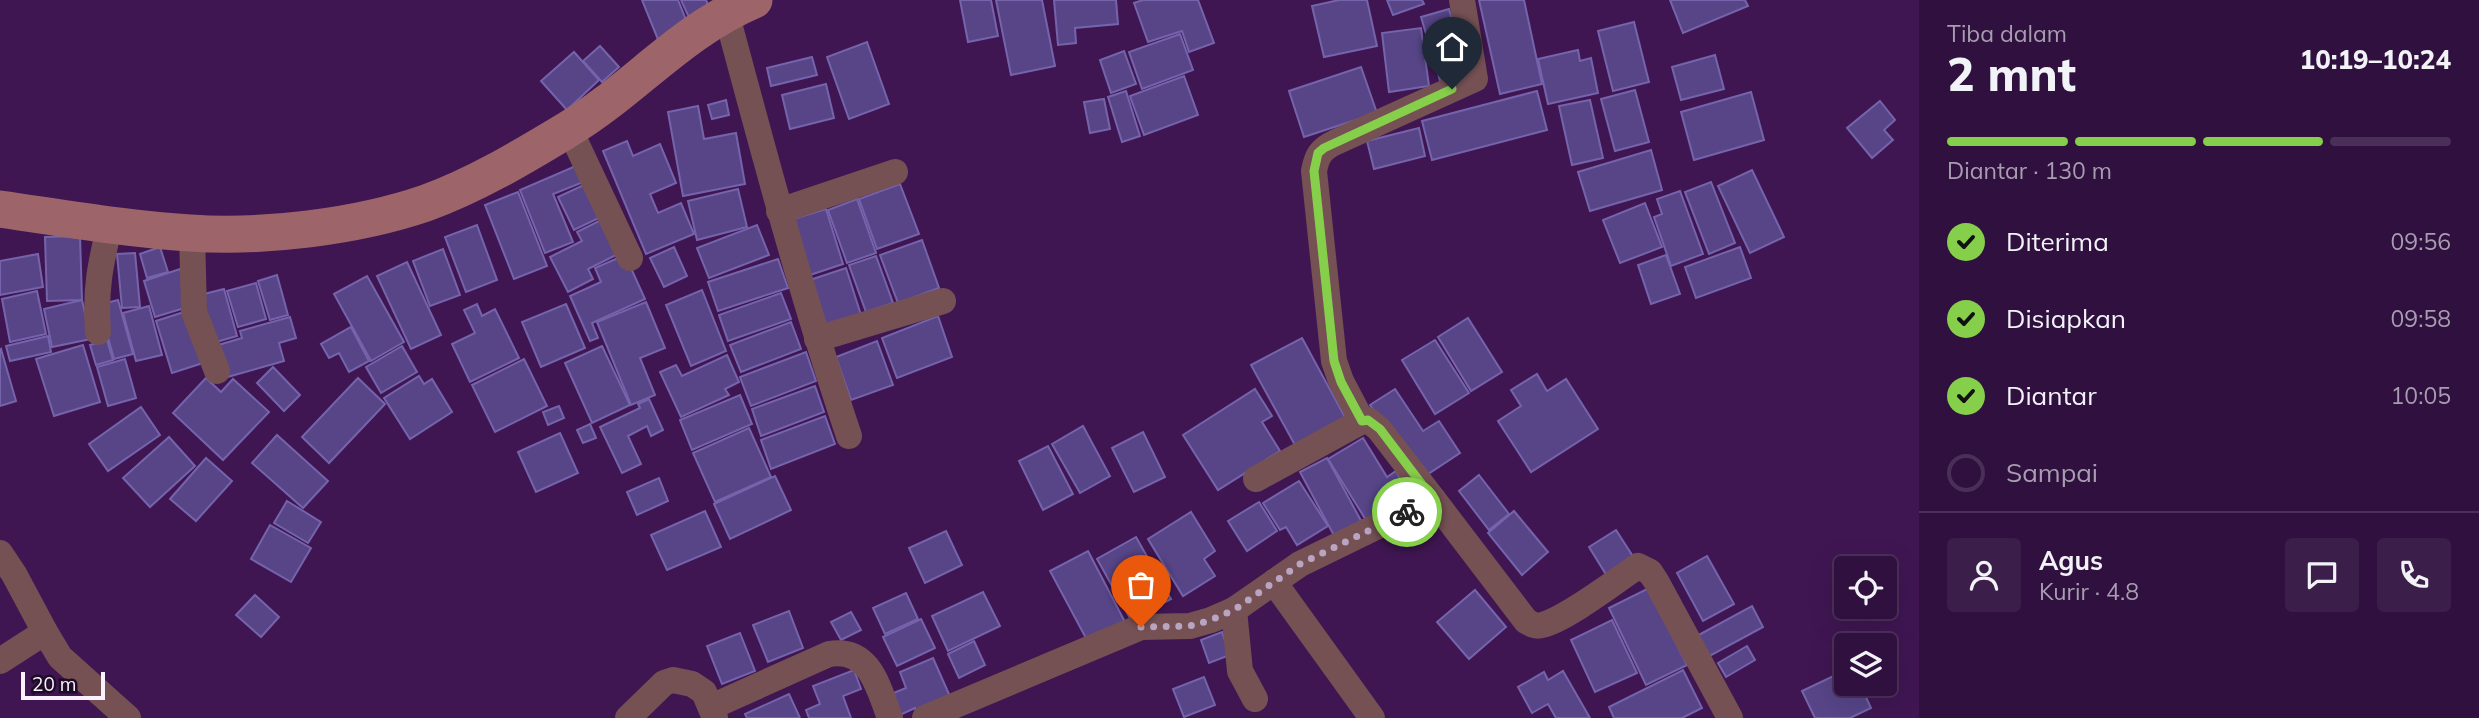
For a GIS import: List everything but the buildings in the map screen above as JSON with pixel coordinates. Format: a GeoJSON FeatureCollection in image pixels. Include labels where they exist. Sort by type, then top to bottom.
{"type":"FeatureCollection","features":[{"type":"Feature","properties":{"kind":"street"},"geometry":{"type":"LineString","coordinates":[[1362,421],[1341,382],[1334,361],[1314,171],[1318,153],[1475,79],[1462,0]]}},
{"type":"Feature","properties":{"kind":"street"},"geometry":{"type":"LineString","coordinates":[[0,209],[192,233],[270,232],[319,228],[425,203],[474,183],[569,128],[625,89],[697,30],[740,6],[779,211],[849,436]]}},
{"type":"Feature","properties":{"kind":"street"},"geometry":{"type":"LineString","coordinates":[[569,128],[630,258]]}},
{"type":"Feature","properties":{"kind":"street"},"geometry":{"type":"LineString","coordinates":[[779,211],[895,172]]}},
{"type":"Feature","properties":{"kind":"street"},"geometry":{"type":"LineString","coordinates":[[98,332],[95,298],[97,275],[110,224]]}},
{"type":"Feature","properties":{"kind":"street"},"geometry":{"type":"LineString","coordinates":[[192,233],[194,312],[217,372]]}},
{"type":"Feature","properties":{"kind":"street"},"geometry":{"type":"LineString","coordinates":[[817,339],[943,301]]}},
{"type":"Feature","properties":{"kind":"street"},"geometry":{"type":"LineString","coordinates":[[1256,479],[1368,420],[1380,429],[1526,621],[1532,625],[1543,625],[1567,613],[1638,566],[1646,568],[1657,581],[1730,718]]}},
{"type":"Feature","properties":{"kind":"street"},"geometry":{"type":"LineString","coordinates":[[925,718],[1141,627],[1190,626],[1234,610],[1300,564],[1433,499]]}},
{"type":"Feature","properties":{"kind":"street"},"geometry":{"type":"LineString","coordinates":[[0,553],[60,657],[128,718]]}},
{"type":"Feature","properties":{"kind":"street"},"geometry":{"type":"LineString","coordinates":[[1274,582],[1372,718]]}},
{"type":"Feature","properties":{"kind":"street"},"geometry":{"type":"LineString","coordinates":[[1234,610],[1240,671],[1255,699]]}},
{"type":"Feature","properties":{"kind":"street"},"geometry":{"type":"LineString","coordinates":[[0,661],[44,632]]}},
{"type":"Feature","properties":{"kind":"street"},"geometry":{"type":"LineString","coordinates":[[628,718],[664,683],[673,680],[692,684],[704,692],[713,713],[830,654],[844,652],[858,657],[869,669],[890,718]]}},
{"type":"Feature","properties":{"kind":"way so far"},"geometry":{"type":"LineString","coordinates":[[1141,627],[1190,626],[1211,620],[1234,610],[1287,571],[1407,512]]}},
{"type":"Feature","properties":{"kind":"route"},"geometry":{"type":"LineString","coordinates":[[1407,512],[1433,499],[1380,429],[1368,420],[1362,421],[1341,382],[1334,361],[1314,171],[1318,153],[1324,148],[1452,89]]}}]}
